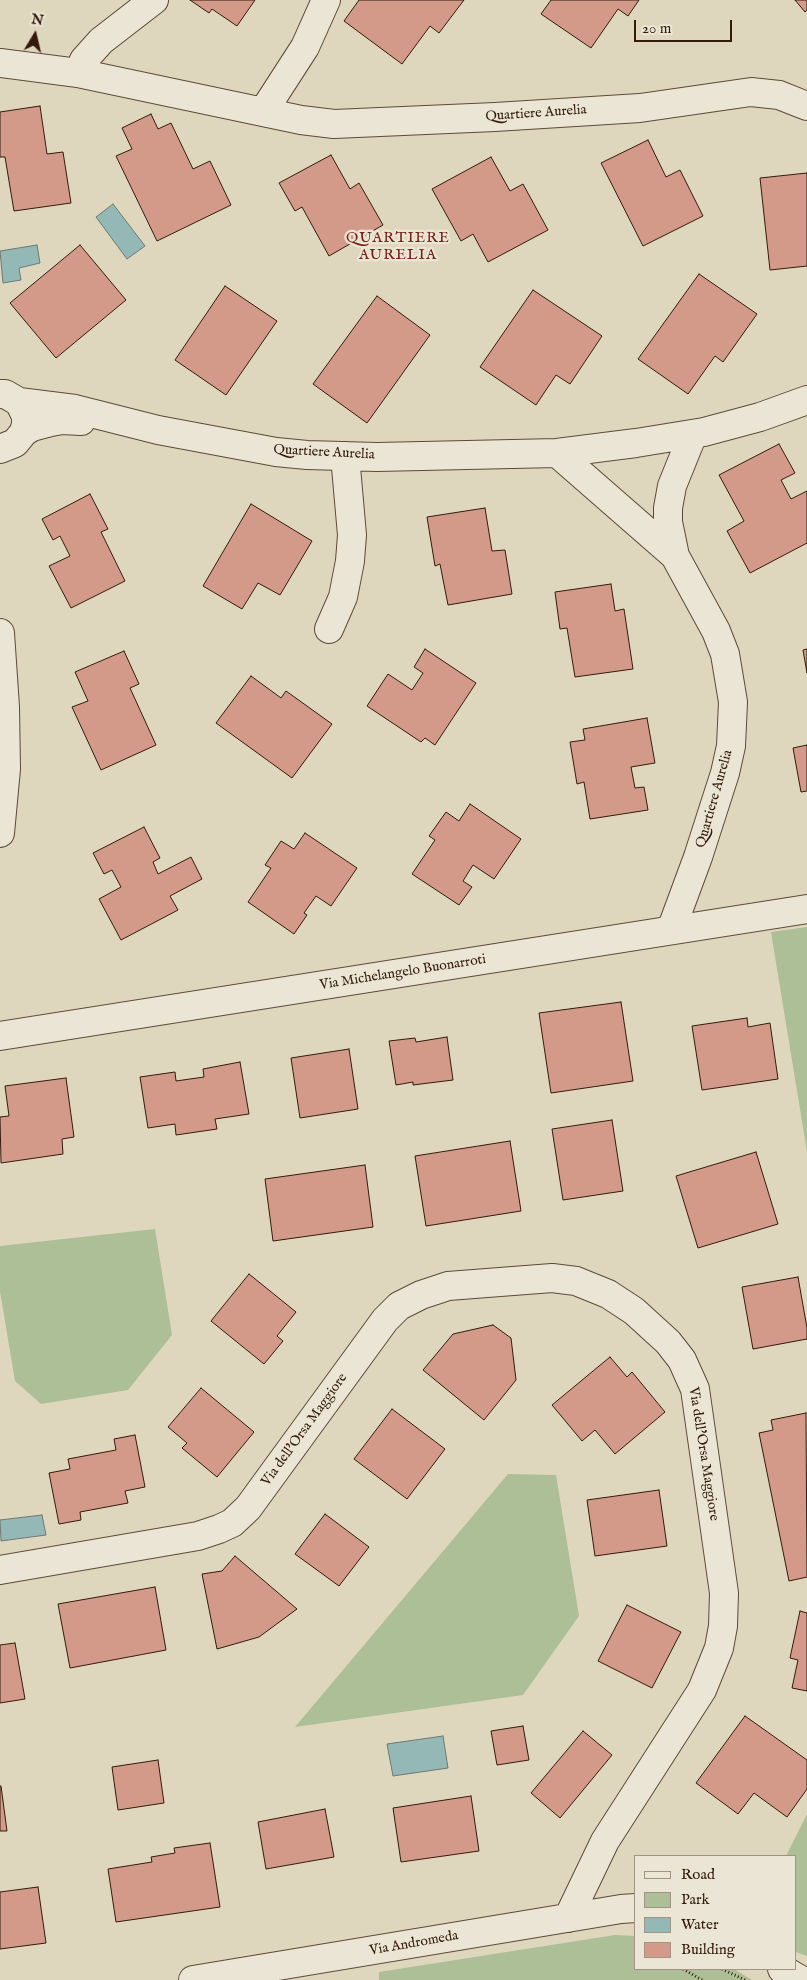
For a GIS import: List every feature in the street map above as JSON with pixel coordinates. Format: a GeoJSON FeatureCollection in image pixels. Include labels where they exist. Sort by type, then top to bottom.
{"type":"FeatureCollection","features":[{"type":"Feature","properties":{"kind":"street"},"geometry":{"type":"LineString","coordinates":[[78,73],[84,60],[101,41],[154,0]]}},
{"type":"Feature","properties":{"kind":"street"},"geometry":{"type":"LineString","coordinates":[[263,112],[305,47],[326,0]]}},
{"type":"Feature","properties":{"kind":"street","name":"Quartiere Aurelia"},"geometry":{"type":"LineString","coordinates":[[0,63],[78,73],[263,112],[328,123],[366,124],[640,108],[751,92],[779,95],[807,106]]}},
{"type":"Feature","properties":{"kind":"street"},"geometry":{"type":"LineString","coordinates":[[8,448],[26,416],[9,398]]}},
{"type":"Feature","properties":{"kind":"street","name":"Quartiere Aurelia"},"geometry":{"type":"LineString","coordinates":[[9,398],[75,409],[123,422],[276,452],[345,456],[557,453],[694,434],[760,417],[807,400]]}},
{"type":"Feature","properties":{"kind":"street","name":"Quartiere Aurelia"},"geometry":{"type":"LineString","coordinates":[[8,448],[39,425],[62,420],[123,422]]}},
{"type":"Feature","properties":{"kind":"street","name":"Quartiere Aurelia"},"geometry":{"type":"LineString","coordinates":[[671,930],[698,857],[725,773],[731,746],[733,702],[725,654],[716,631],[675,556],[668,522],[668,508],[672,486],[694,434]]}},
{"type":"Feature","properties":{"kind":"street","name":"Quartiere Aurelia"},"geometry":{"type":"LineString","coordinates":[[557,453],[675,556]]}},
{"type":"Feature","properties":{"kind":"street"},"geometry":{"type":"LineString","coordinates":[[329,629],[343,597],[350,562],[352,535],[345,456]]}},
{"type":"Feature","properties":{"kind":"street"},"geometry":{"type":"LineString","coordinates":[[0,633],[6,739],[6,769],[0,833]]}},
{"type":"Feature","properties":{"kind":"street","name":"Via Michelangelo Buonarroti"},"geometry":{"type":"LineString","coordinates":[[0,1036],[807,910]]}},
{"type":"Feature","properties":{"kind":"street","name":"Via dell'Orsa Maggiore"},"geometry":{"type":"LineString","coordinates":[[0,1570],[198,1536],[232,1523],[248,1508],[385,1320],[399,1306],[415,1297],[448,1286],[546,1278],[576,1281],[608,1294],[634,1311],[663,1337],[682,1360],[691,1378],[699,1412],[722,1584],[724,1614],[719,1648],[702,1690],[605,1841],[568,1918]]}},
{"type":"Feature","properties":{"kind":"street","name":"Via Andromeda"},"geometry":{"type":"LineString","coordinates":[[194,1980],[634,1908]]}},
{"type":"Feature","properties":{"kind":"street"},"geometry":{"type":"LineString","coordinates":[[784,1970],[801,1980]]}},
{"type":"Feature","properties":{"kind":"path"},"geometry":{"type":"LineString","coordinates":[[685,1970],[702,1980]]}},
{"type":"Feature","properties":{"kind":"path"},"geometry":{"type":"LineString","coordinates":[[724,1970],[745,1980]]}},
{"type":"Feature","properties":{"kind":"green space"},"geometry":{"type":"Polygon","coordinates":[[[807,927],[807,1152],[771,932],[807,927]]]}},
{"type":"Feature","properties":{"kind":"green space"},"geometry":{"type":"Polygon","coordinates":[[[155,1229],[172,1335],[128,1390],[41,1404],[15,1381],[0,1291],[0,1246],[155,1229]]]}},
{"type":"Feature","properties":{"kind":"green space"},"geometry":{"type":"Polygon","coordinates":[[[508,1474],[556,1475],[579,1616],[523,1695],[295,1727],[508,1474]]]}},
{"type":"Feature","properties":{"kind":"green space"},"geometry":{"type":"Polygon","coordinates":[[[807,1814],[807,1956],[797,1952],[797,1855],[786,1855],[807,1814]]]}},
{"type":"Feature","properties":{"kind":"green space"},"geometry":{"type":"Polygon","coordinates":[[[615,1935],[634,1936],[634,1970],[736,1970],[752,1980],[379,1980],[379,1972],[615,1935]]]}},
{"type":"Feature","properties":{"kind":"water"},"geometry":{"type":"Polygon","coordinates":[[[113,204],[145,246],[127,259],[96,217],[113,204]]]}},
{"type":"Feature","properties":{"kind":"water"},"geometry":{"type":"Polygon","coordinates":[[[37,245],[40,263],[19,268],[21,280],[3,283],[0,251],[37,245]]]}},
{"type":"Feature","properties":{"kind":"water"},"geometry":{"type":"Polygon","coordinates":[[[42,1515],[46,1535],[1,1541],[0,1520],[42,1515]]]}},
{"type":"Feature","properties":{"kind":"water"},"geometry":{"type":"Polygon","coordinates":[[[443,1736],[448,1768],[393,1776],[387,1744],[443,1736]]]}},
{"type":"Feature","properties":{"kind":"building"},"geometry":{"type":"Polygon","coordinates":[[[190,0],[255,0],[237,26],[212,9],[209,13],[190,0]]]}},
{"type":"Feature","properties":{"kind":"building"},"geometry":{"type":"Polygon","coordinates":[[[359,0],[464,0],[439,33],[430,26],[402,64],[344,21],[359,0]]]}},
{"type":"Feature","properties":{"kind":"building"},"geometry":{"type":"Polygon","coordinates":[[[551,0],[639,0],[628,16],[618,9],[591,48],[541,14],[551,0]]]}},
{"type":"Feature","properties":{"kind":"building"},"geometry":{"type":"Polygon","coordinates":[[[795,0],[807,0],[807,10],[805,12],[795,0]]]}},
{"type":"Feature","properties":{"kind":"building"},"geometry":{"type":"Polygon","coordinates":[[[40,106],[47,154],[63,152],[71,203],[14,211],[5,157],[0,157],[0,112],[40,106]]]}},
{"type":"Feature","properties":{"kind":"building"},"geometry":{"type":"Polygon","coordinates":[[[151,114],[158,129],[171,123],[193,169],[210,161],[231,205],[157,241],[116,156],[132,149],[122,128],[151,114]]]}},
{"type":"Feature","properties":{"kind":"building"},"geometry":{"type":"Polygon","coordinates":[[[648,140],[666,177],[680,170],[703,216],[643,246],[601,163],[648,140]]]}},
{"type":"Feature","properties":{"kind":"building"},"geometry":{"type":"Polygon","coordinates":[[[331,155],[350,189],[359,183],[383,225],[329,256],[302,207],[295,211],[279,183],[331,155]]]}},
{"type":"Feature","properties":{"kind":"building"},"geometry":{"type":"Polygon","coordinates":[[[491,157],[510,191],[523,184],[548,230],[488,262],[473,234],[461,241],[432,189],[491,157]]]}},
{"type":"Feature","properties":{"kind":"building"},"geometry":{"type":"Polygon","coordinates":[[[807,173],[807,266],[770,270],[760,178],[807,173]]]}},
{"type":"Feature","properties":{"kind":"building"},"geometry":{"type":"Polygon","coordinates":[[[80,245],[126,300],[56,358],[10,303],[80,245]]]}},
{"type":"Feature","properties":{"kind":"building"},"geometry":{"type":"Polygon","coordinates":[[[699,274],[757,314],[723,362],[715,356],[688,394],[638,359],[699,274]]]}},
{"type":"Feature","properties":{"kind":"building"},"geometry":{"type":"Polygon","coordinates":[[[225,286],[277,321],[226,395],[175,360],[225,286]]]}},
{"type":"Feature","properties":{"kind":"building"},"geometry":{"type":"Polygon","coordinates":[[[533,290],[602,336],[570,384],[556,375],[536,405],[480,367],[533,290]]]}},
{"type":"Feature","properties":{"kind":"building"},"geometry":{"type":"Polygon","coordinates":[[[377,296],[430,335],[367,423],[313,384],[377,296]]]}},
{"type":"Feature","properties":{"kind":"building"},"geometry":{"type":"Polygon","coordinates":[[[779,444],[795,473],[781,480],[791,499],[807,491],[807,543],[750,573],[727,531],[744,521],[719,475],[779,444]]]}},
{"type":"Feature","properties":{"kind":"building"},"geometry":{"type":"Polygon","coordinates":[[[90,494],[108,529],[101,532],[125,581],[71,608],[49,566],[70,556],[60,536],[53,540],[42,519],[90,494]]]}},
{"type":"Feature","properties":{"kind":"building"},"geometry":{"type":"Polygon","coordinates":[[[251,504],[312,541],[280,595],[258,583],[242,609],[203,586],[251,504]]]}},
{"type":"Feature","properties":{"kind":"building"},"geometry":{"type":"Polygon","coordinates":[[[485,508],[492,551],[505,550],[512,594],[448,605],[440,564],[435,566],[427,517],[485,508]]]}},
{"type":"Feature","properties":{"kind":"building"},"geometry":{"type":"Polygon","coordinates":[[[611,584],[615,611],[624,609],[633,669],[575,677],[567,628],[560,629],[555,592],[611,584]]]}},
{"type":"Feature","properties":{"kind":"building"},"geometry":{"type":"Polygon","coordinates":[[[425,649],[476,683],[435,745],[425,738],[421,742],[367,706],[388,674],[412,690],[423,673],[414,667],[425,649]]]}},
{"type":"Feature","properties":{"kind":"building"},"geometry":{"type":"Polygon","coordinates":[[[807,649],[807,673],[803,650],[807,649]]]}},
{"type":"Feature","properties":{"kind":"building"},"geometry":{"type":"Polygon","coordinates":[[[124,651],[139,684],[130,688],[156,745],[101,770],[72,707],[88,701],[75,672],[124,651]]]}},
{"type":"Feature","properties":{"kind":"building"},"geometry":{"type":"Polygon","coordinates":[[[251,676],[281,698],[286,691],[332,724],[292,778],[216,723],[251,676]]]}},
{"type":"Feature","properties":{"kind":"building"},"geometry":{"type":"Polygon","coordinates":[[[647,718],[655,763],[631,767],[635,788],[644,787],[648,810],[590,819],[584,782],[577,784],[570,742],[585,740],[583,729],[647,718]]]}},
{"type":"Feature","properties":{"kind":"building"},"geometry":{"type":"Polygon","coordinates":[[[807,745],[807,791],[801,792],[793,748],[807,745]]]}},
{"type":"Feature","properties":{"kind":"building"},"geometry":{"type":"Polygon","coordinates":[[[470,804],[521,839],[494,879],[473,865],[463,881],[472,887],[459,905],[412,874],[435,840],[429,836],[446,812],[459,821],[470,804]]]}},
{"type":"Feature","properties":{"kind":"building"},"geometry":{"type":"Polygon","coordinates":[[[144,827],[160,858],[153,862],[158,874],[191,857],[202,879],[170,896],[178,910],[121,940],[99,899],[121,887],[112,870],[104,874],[93,853],[144,827]]]}},
{"type":"Feature","properties":{"kind":"building"},"geometry":{"type":"Polygon","coordinates":[[[305,833],[357,868],[331,906],[316,896],[304,913],[307,915],[294,934],[248,902],[271,868],[265,865],[281,841],[294,849],[305,833]]]}},
{"type":"Feature","properties":{"kind":"building"},"geometry":{"type":"Polygon","coordinates":[[[621,1002],[633,1081],[551,1093],[539,1013],[621,1002]]]}},
{"type":"Feature","properties":{"kind":"building"},"geometry":{"type":"Polygon","coordinates":[[[747,1018],[748,1027],[770,1023],[778,1079],[702,1090],[692,1026],[747,1018]]]}},
{"type":"Feature","properties":{"kind":"building"},"geometry":{"type":"Polygon","coordinates":[[[447,1037],[453,1080],[413,1085],[413,1082],[396,1085],[389,1041],[415,1038],[416,1042],[447,1037]]]}},
{"type":"Feature","properties":{"kind":"building"},"geometry":{"type":"Polygon","coordinates":[[[349,1049],[358,1109],[300,1118],[291,1058],[349,1049]]]}},
{"type":"Feature","properties":{"kind":"building"},"geometry":{"type":"Polygon","coordinates":[[[240,1062],[249,1114],[215,1119],[217,1129],[176,1135],[175,1124],[148,1128],[140,1077],[175,1072],[176,1081],[204,1077],[203,1069],[240,1062]]]}},
{"type":"Feature","properties":{"kind":"building"},"geometry":{"type":"Polygon","coordinates":[[[66,1078],[74,1137],[62,1139],[63,1154],[1,1163],[0,1117],[9,1116],[5,1086],[66,1078]]]}},
{"type":"Feature","properties":{"kind":"building"},"geometry":{"type":"Polygon","coordinates":[[[612,1120],[623,1191],[563,1200],[552,1129],[612,1120]]]}},
{"type":"Feature","properties":{"kind":"building"},"geometry":{"type":"Polygon","coordinates":[[[510,1141],[521,1211],[426,1226],[415,1156],[510,1141]]]}},
{"type":"Feature","properties":{"kind":"building"},"geometry":{"type":"Polygon","coordinates":[[[756,1152],[778,1224],[698,1248],[676,1176],[756,1152]]]}},
{"type":"Feature","properties":{"kind":"building"},"geometry":{"type":"Polygon","coordinates":[[[365,1165],[373,1227],[273,1241],[265,1179],[365,1165]]]}},
{"type":"Feature","properties":{"kind":"building"},"geometry":{"type":"Polygon","coordinates":[[[249,1274],[296,1312],[277,1336],[283,1341],[264,1364],[211,1321],[249,1274]]]}},
{"type":"Feature","properties":{"kind":"building"},"geometry":{"type":"Polygon","coordinates":[[[798,1277],[807,1328],[807,1339],[753,1349],[742,1287],[798,1277]]]}},
{"type":"Feature","properties":{"kind":"building"},"geometry":{"type":"Polygon","coordinates":[[[493,1325],[511,1338],[516,1380],[484,1420],[423,1370],[453,1334],[493,1325]]]}},
{"type":"Feature","properties":{"kind":"building"},"geometry":{"type":"Polygon","coordinates":[[[610,1357],[627,1377],[632,1372],[665,1412],[615,1454],[595,1430],[582,1441],[552,1405],[610,1357]]]}},
{"type":"Feature","properties":{"kind":"building"},"geometry":{"type":"Polygon","coordinates":[[[201,1388],[254,1432],[217,1477],[182,1448],[187,1443],[168,1427],[201,1388]]]}},
{"type":"Feature","properties":{"kind":"building"},"geometry":{"type":"Polygon","coordinates":[[[392,1409],[445,1449],[407,1499],[354,1459],[392,1409]]]}},
{"type":"Feature","properties":{"kind":"building"},"geometry":{"type":"Polygon","coordinates":[[[806,1413],[807,1577],[789,1581],[759,1433],[773,1430],[771,1420],[806,1413]]]}},
{"type":"Feature","properties":{"kind":"building"},"geometry":{"type":"Polygon","coordinates":[[[135,1435],[145,1487],[125,1491],[128,1503],[80,1512],[81,1520],[59,1524],[49,1473],[70,1469],[68,1459],[116,1450],[114,1439],[135,1435]]]}},
{"type":"Feature","properties":{"kind":"building"},"geometry":{"type":"Polygon","coordinates":[[[659,1490],[667,1546],[595,1556],[587,1500],[659,1490]]]}},
{"type":"Feature","properties":{"kind":"building"},"geometry":{"type":"Polygon","coordinates":[[[325,1514],[369,1547],[339,1586],[295,1554],[325,1514]]]}},
{"type":"Feature","properties":{"kind":"building"},"geometry":{"type":"Polygon","coordinates":[[[235,1556],[297,1609],[259,1637],[217,1649],[202,1574],[222,1571],[235,1556]]]}},
{"type":"Feature","properties":{"kind":"building"},"geometry":{"type":"Polygon","coordinates":[[[155,1587],[166,1650],[70,1668],[58,1604],[155,1587]]]}},
{"type":"Feature","properties":{"kind":"building"},"geometry":{"type":"Polygon","coordinates":[[[627,1605],[681,1632],[652,1688],[598,1661],[627,1605]]]}},
{"type":"Feature","properties":{"kind":"building"},"geometry":{"type":"Polygon","coordinates":[[[800,1611],[807,1613],[807,1691],[792,1688],[798,1660],[790,1658],[800,1611]]]}},
{"type":"Feature","properties":{"kind":"building"},"geometry":{"type":"Polygon","coordinates":[[[15,1643],[25,1699],[0,1703],[0,1645],[15,1643]]]}},
{"type":"Feature","properties":{"kind":"building"},"geometry":{"type":"Polygon","coordinates":[[[745,1716],[807,1760],[807,1789],[787,1817],[754,1793],[738,1814],[696,1783],[745,1716]]]}},
{"type":"Feature","properties":{"kind":"building"},"geometry":{"type":"Polygon","coordinates":[[[523,1726],[529,1760],[497,1765],[491,1731],[523,1726]]]}},
{"type":"Feature","properties":{"kind":"building"},"geometry":{"type":"Polygon","coordinates":[[[583,1731],[612,1755],[560,1818],[531,1793],[583,1731]]]}},
{"type":"Feature","properties":{"kind":"building"},"geometry":{"type":"Polygon","coordinates":[[[158,1760],[164,1803],[118,1810],[112,1767],[158,1760]]]}},
{"type":"Feature","properties":{"kind":"building"},"geometry":{"type":"Polygon","coordinates":[[[1,1786],[7,1831],[0,1831],[1,1786]]]}},
{"type":"Feature","properties":{"kind":"building"},"geometry":{"type":"Polygon","coordinates":[[[471,1796],[479,1851],[401,1862],[393,1808],[471,1796]]]}},
{"type":"Feature","properties":{"kind":"building"},"geometry":{"type":"Polygon","coordinates":[[[325,1809],[334,1857],[266,1869],[258,1822],[325,1809]]]}},
{"type":"Feature","properties":{"kind":"building"},"geometry":{"type":"Polygon","coordinates":[[[210,1843],[220,1907],[116,1922],[108,1869],[152,1862],[151,1857],[175,1853],[174,1848],[210,1843]]]}},
{"type":"Feature","properties":{"kind":"building"},"geometry":{"type":"Polygon","coordinates":[[[38,1887],[46,1943],[0,1949],[0,1892],[38,1887]]]}},
{"type":"Feature","properties":{"kind":"district","name":"QUARTIERE AURELIA"},"geometry":{"type":"Point","coordinates":[398,248]}}]}
